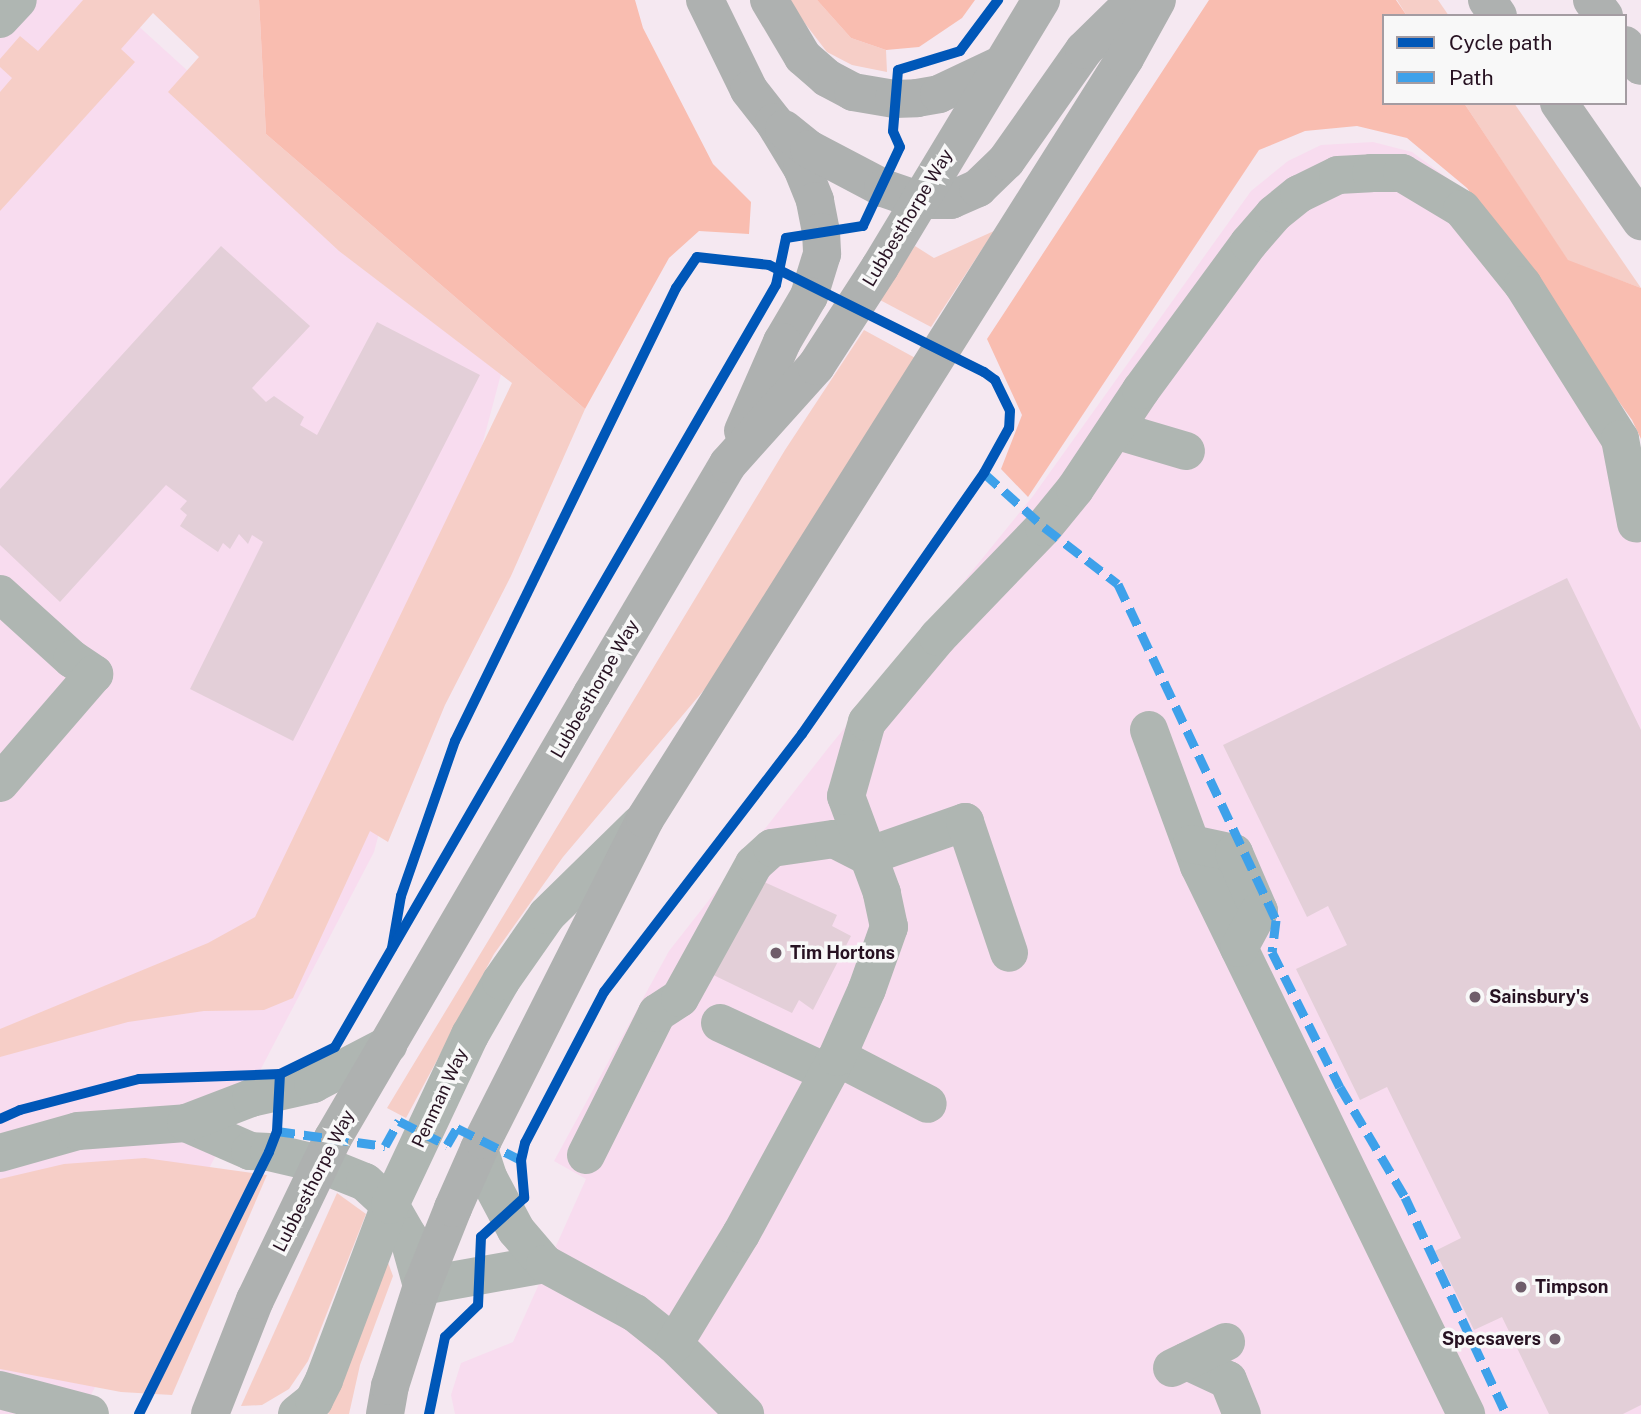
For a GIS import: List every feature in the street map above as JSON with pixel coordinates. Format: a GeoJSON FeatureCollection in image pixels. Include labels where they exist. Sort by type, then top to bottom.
{"type":"FeatureCollection","features":[{"type":"Feature","properties":{"kind":"highway"},"geometry":{"type":"LineString","coordinates":[[705,0],[749,90],[774,122],[802,168],[815,201],[822,254],[809,296],[782,342],[728,464]]}},
{"type":"Feature","properties":{"kind":"highway"},"geometry":{"type":"LineString","coordinates":[[769,0],[803,57],[827,78],[853,92],[894,99],[939,94],[1000,65]]}},
{"type":"Feature","properties":{"kind":"highway","name":"Lubbesthorpe Way"},"geometry":{"type":"LineString","coordinates":[[210,1414],[255,1300],[320,1164],[728,464],[816,366],[880,267],[1041,0]]}},
{"type":"Feature","properties":{"kind":"highway"},"geometry":{"type":"LineString","coordinates":[[774,122],[809,149],[883,188],[918,200],[951,200],[978,188],[1006,161],[1084,50],[1135,0]]}},
{"type":"Feature","properties":{"kind":"highway"},"geometry":{"type":"LineString","coordinates":[[385,1414],[390,1386],[422,1286],[479,1149],[645,819],[1125,58],[1157,0]]}},
{"type":"Feature","properties":{"kind":"highway"},"geometry":{"type":"LineString","coordinates":[[1627,48],[1641,66]]}},
{"type":"Feature","properties":{"kind":"highway"},"geometry":{"type":"LineString","coordinates":[[1560,105],[1641,221]]}},
{"type":"Feature","properties":{"kind":"street"},"geometry":{"type":"LineString","coordinates":[[0,19],[18,0]]}},
{"type":"Feature","properties":{"kind":"street"},"geometry":{"type":"LineString","coordinates":[[674,1344],[741,1234],[832,1065],[867,989],[889,928],[882,893],[846,796],[867,722],[939,637],[1044,527],[1249,243],[1274,214],[1299,194],[1338,175],[1402,173],[1462,209],[1523,285],[1620,439],[1636,523]]}},
{"type":"Feature","properties":{"kind":"street"},"geometry":{"type":"LineString","coordinates":[[1115,430],[1186,451]]}},
{"type":"Feature","properties":{"kind":"street"},"geometry":{"type":"LineString","coordinates":[[0,594],[72,659],[94,674],[0,783]]}},
{"type":"Feature","properties":{"kind":"street"},"geometry":{"type":"LineString","coordinates":[[1149,730],[1192,844],[1239,948],[1466,1414]]}},
{"type":"Feature","properties":{"kind":"street","name":"Penman Way"},"geometry":{"type":"LineString","coordinates":[[297,1414],[314,1400],[324,1380],[390,1205],[470,1035],[501,981],[547,915],[645,819]]}},
{"type":"Feature","properties":{"kind":"street"},"geometry":{"type":"LineString","coordinates":[[597,1160],[657,1013],[680,998],[754,864],[772,848],[834,839],[868,856],[965,822],[1009,953]]}},
{"type":"Feature","properties":{"kind":"street"},"geometry":{"type":"LineString","coordinates":[[720,1023],[928,1104]]}},
{"type":"Feature","properties":{"kind":"street"},"geometry":{"type":"LineString","coordinates":[[0,1153],[78,1130],[186,1123],[251,1098],[313,1084],[388,1045]]}},
{"type":"Feature","properties":{"kind":"street"},"geometry":{"type":"LineString","coordinates":[[186,1123],[250,1152],[269,1152],[320,1164],[365,1182],[390,1205],[408,1236],[422,1286],[545,1264]]}},
{"type":"Feature","properties":{"kind":"street"},"geometry":{"type":"LineString","coordinates":[[479,1149],[489,1179],[516,1230],[545,1264],[635,1313],[674,1344],[745,1414]]}},
{"type":"Feature","properties":{"kind":"street"},"geometry":{"type":"LineString","coordinates":[[1226,1342],[1177,1366],[1228,1380],[1242,1414]]}},
{"type":"Feature","properties":{"kind":"street"},"geometry":{"type":"LineString","coordinates":[[0,1390],[90,1414]]}},
{"type":"Feature","properties":{"kind":"shaded area"},"geometry":{"type":"Polygon","coordinates":[[[0,0],[115,0],[113,3],[505,359],[374,852],[81,1414],[0,1414],[0,0]]]}},
{"type":"Feature","properties":{"kind":"shaded area"},"geometry":{"type":"Polygon","coordinates":[[[83,0],[259,0],[266,134],[585,409],[511,576],[445,705],[388,842],[370,831],[293,998],[264,1010],[204,1011],[128,1022],[0,1057],[0,1029],[208,943],[255,917],[512,383],[339,251],[168,92],[199,57],[153,13],[121,49],[135,62],[0,211],[0,92],[12,78],[0,67],[0,59],[20,36],[38,51],[83,0]]]}},
{"type":"Feature","properties":{"kind":"shaded area"},"geometry":{"type":"Polygon","coordinates":[[[259,0],[635,0],[643,28],[713,164],[751,202],[749,234],[699,231],[669,258],[585,409],[266,134],[259,0]]]}},
{"type":"Feature","properties":{"kind":"shaded area"},"geometry":{"type":"Polygon","coordinates":[[[790,0],[817,0],[851,38],[886,50],[887,72],[852,65],[827,52],[790,0]]]}},
{"type":"Feature","properties":{"kind":"shaded area"},"geometry":{"type":"Polygon","coordinates":[[[817,0],[975,0],[962,18],[919,47],[886,50],[851,38],[817,0]]]}},
{"type":"Feature","properties":{"kind":"shaded area"},"geometry":{"type":"Polygon","coordinates":[[[1209,0],[1396,0],[1406,14],[1382,14],[1382,105],[1465,105],[1568,260],[1641,288],[1641,439],[1632,420],[1467,188],[1407,138],[1357,126],[1305,131],[1259,150],[1028,497],[1001,469],[1022,415],[987,339],[1209,0]]]}},
{"type":"Feature","properties":{"kind":"shaded area"},"geometry":{"type":"Polygon","coordinates":[[[1397,0],[1438,0],[1448,14],[1406,14],[1397,0]]]}},
{"type":"Feature","properties":{"kind":"shaded area"},"geometry":{"type":"Polygon","coordinates":[[[1465,105],[1515,105],[1641,288],[1568,261],[1465,105]]]}},
{"type":"Feature","properties":{"kind":"shaded area"},"geometry":{"type":"Polygon","coordinates":[[[1373,142],[1412,152],[1465,191],[1641,450],[1641,1414],[455,1414],[451,1395],[461,1363],[513,1342],[586,1179],[554,1161],[669,951],[829,747],[1033,496],[1251,191],[1288,161],[1321,145],[1373,142]]]}},
{"type":"Feature","properties":{"kind":"shaded area"},"geometry":{"type":"Polygon","coordinates":[[[994,231],[931,327],[880,300],[915,246],[934,258],[994,231]]]}},
{"type":"Feature","properties":{"kind":"shaded area"},"geometry":{"type":"Polygon","coordinates":[[[864,330],[919,360],[709,684],[563,857],[494,954],[406,1118],[387,1108],[785,450],[864,330]]]}},
{"type":"Feature","properties":{"kind":"shaded area"},"geometry":{"type":"Polygon","coordinates":[[[145,1158],[267,1175],[172,1395],[121,1392],[0,1369],[0,1179],[64,1164],[145,1158]]]}},
{"type":"Feature","properties":{"kind":"shaded area"},"geometry":{"type":"Polygon","coordinates":[[[337,1193],[366,1214],[308,1361],[289,1389],[262,1405],[241,1406],[337,1193]]]}},
{"type":"Feature","properties":{"kind":"shaded area"},"geometry":{"type":"Polygon","coordinates":[[[386,1257],[393,1276],[360,1365],[349,1414],[328,1414],[386,1257]]]}},
{"type":"Feature","properties":{"kind":"building"},"geometry":{"type":"Polygon","coordinates":[[[221,246],[310,326],[252,388],[266,402],[274,396],[304,417],[300,425],[317,435],[377,322],[480,375],[293,741],[190,689],[263,542],[252,535],[248,544],[239,534],[230,549],[223,543],[218,552],[180,526],[187,515],[180,509],[187,501],[166,485],[60,602],[0,545],[0,489],[221,246]]]}},
{"type":"Feature","properties":{"kind":"building","name":"Sainsbury's"},"geometry":{"type":"Polygon","coordinates":[[[1567,578],[1641,730],[1641,1405],[1623,1414],[1549,1414],[1502,1317],[1474,1330],[1435,1251],[1461,1238],[1387,1087],[1360,1100],[1296,969],[1347,945],[1328,906],[1307,917],[1223,745],[1567,578]]]}},
{"type":"Feature","properties":{"kind":"building","name":"Tim Hortons"},"geometry":{"type":"Polygon","coordinates":[[[749,875],[837,915],[832,926],[851,936],[813,1010],[799,1000],[792,1013],[701,969],[749,875]]]}},
{"type":"Feature","properties":{"kind":"marked path"},"geometry":{"type":"LineString","coordinates":[[984,473],[1044,527],[1118,584],[1276,920],[1272,952],[1340,1087],[1405,1197],[1506,1414]]}},
{"type":"Feature","properties":{"kind":"marked path"},"geometry":{"type":"LineString","coordinates":[[277,1131],[385,1146],[399,1121],[447,1145],[457,1128],[521,1160]]}},
{"type":"Feature","properties":{"kind":"cycle path"},"geometry":{"type":"LineString","coordinates":[[139,1414],[269,1152],[277,1131],[280,1074],[335,1047],[776,285],[786,238],[863,226],[900,147],[893,131],[898,70],[960,51],[998,0]]}},
{"type":"Feature","properties":{"kind":"cycle path"},"geometry":{"type":"LineString","coordinates":[[392,948],[401,896],[455,741],[676,288],[697,257],[769,265],[984,372],[995,380],[1010,411],[1009,428],[984,473],[802,734],[604,992],[525,1143],[521,1160],[524,1198],[481,1237],[478,1305],[445,1337],[429,1414]]}},
{"type":"Feature","properties":{"kind":"cycle path"},"geometry":{"type":"LineString","coordinates":[[0,1119],[20,1110],[139,1079],[280,1074]]}},
{"type":"Feature","properties":{"kind":"place","name":"Tim Hortons"},"geometry":{"type":"Point","coordinates":[776,953]}},
{"type":"Feature","properties":{"kind":"place","name":"Sainsbury's"},"geometry":{"type":"Point","coordinates":[1475,997]}},
{"type":"Feature","properties":{"kind":"place","name":"Timpson"},"geometry":{"type":"Point","coordinates":[1521,1287]}},
{"type":"Feature","properties":{"kind":"place","name":"Specsavers"},"geometry":{"type":"Point","coordinates":[1555,1339]}}]}
